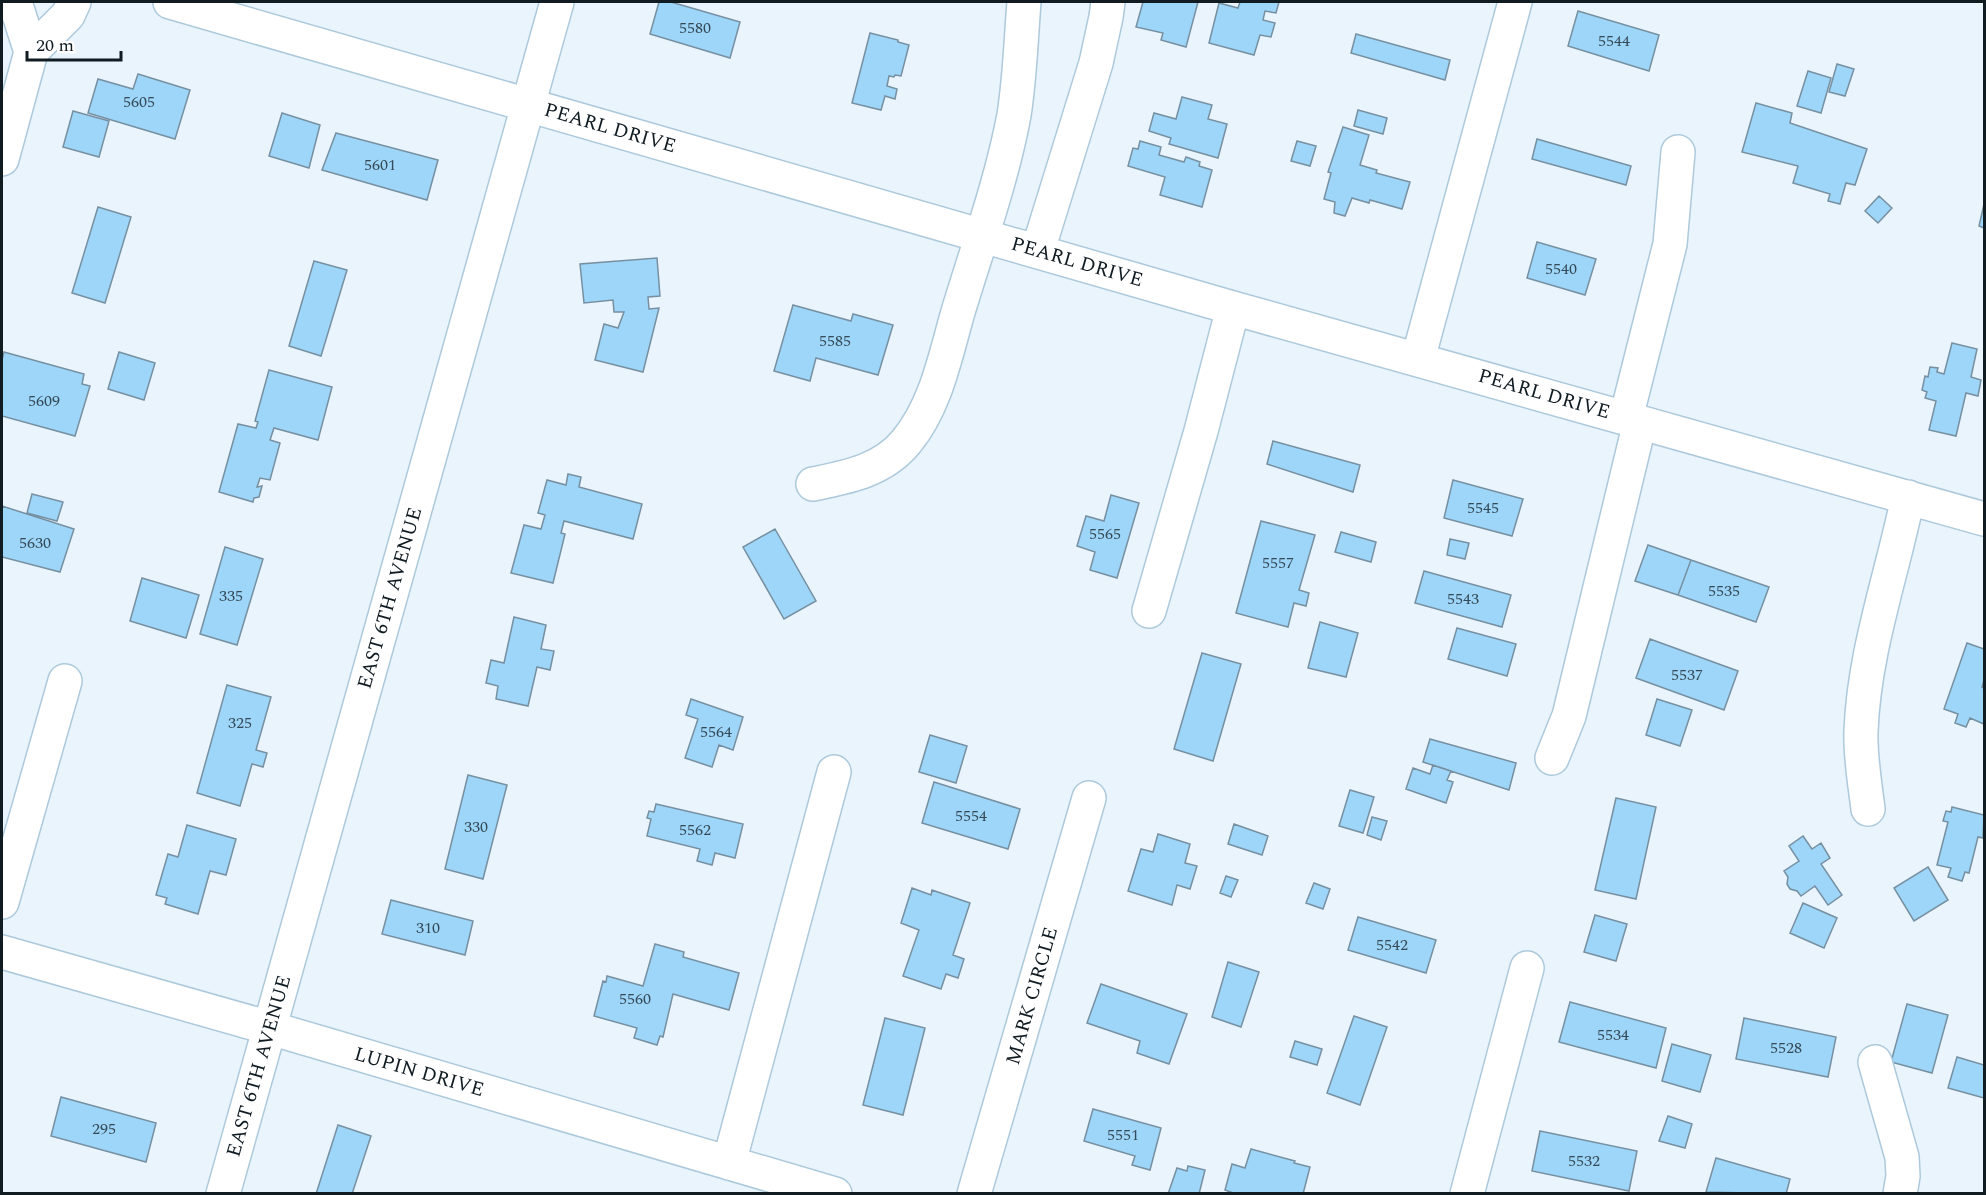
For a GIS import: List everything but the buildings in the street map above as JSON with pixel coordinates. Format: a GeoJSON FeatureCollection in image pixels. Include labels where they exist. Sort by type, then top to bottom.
{"type":"FeatureCollection","features":[{"type":"Feature","properties":{"kind":"street"},"geometry":{"type":"LineString","coordinates":[[15,2],[31,52]]}},
{"type":"Feature","properties":{"kind":"street"},"geometry":{"type":"LineString","coordinates":[[2,159],[31,52],[68,15],[74,2]]}},
{"type":"Feature","properties":{"kind":"street","name":"PEARL DRIVE"},"geometry":{"type":"LineString","coordinates":[[170,2],[1233,308],[1418,358],[1984,519]]}},
{"type":"Feature","properties":{"kind":"street","name":"EAST 6TH AVENUE"},"geometry":{"type":"LineString","coordinates":[[223,1194],[557,2]]}},
{"type":"Feature","properties":{"kind":"street"},"geometry":{"type":"LineString","coordinates":[[813,484],[852,477],[881,465],[906,443],[929,408],[982,235],[1013,116],[1019,78],[1024,2]]}},
{"type":"Feature","properties":{"kind":"street"},"geometry":{"type":"LineString","coordinates":[[1038,250],[1096,63],[1108,2]]}},
{"type":"Feature","properties":{"kind":"street"},"geometry":{"type":"LineString","coordinates":[[1418,358],[1515,2]]}},
{"type":"Feature","properties":{"kind":"street"},"geometry":{"type":"LineString","coordinates":[[1552,758],[1569,716],[1670,244],[1678,152]]}},
{"type":"Feature","properties":{"kind":"street"},"geometry":{"type":"LineString","coordinates":[[1149,610],[1201,431],[1233,308]]}},
{"type":"Feature","properties":{"kind":"street"},"geometry":{"type":"LineString","coordinates":[[1868,809],[1861,733],[1863,702],[1874,634],[1897,551],[1908,497]]}},
{"type":"Feature","properties":{"kind":"street"},"geometry":{"type":"LineString","coordinates":[[2,902],[65,681]]}},
{"type":"Feature","properties":{"kind":"street"},"geometry":{"type":"LineString","coordinates":[[729,1163],[834,772]]}},
{"type":"Feature","properties":{"kind":"street","name":"MARK CIRCLE"},"geometry":{"type":"LineString","coordinates":[[974,1194],[1089,798]]}},
{"type":"Feature","properties":{"kind":"street","name":"LUPIN DRIVE"},"geometry":{"type":"LineString","coordinates":[[2,952],[835,1194]]}},
{"type":"Feature","properties":{"kind":"street"},"geometry":{"type":"LineString","coordinates":[[1467,1194],[1527,968]]}},
{"type":"Feature","properties":{"kind":"street"},"geometry":{"type":"LineString","coordinates":[[1875,1062],[1902,1157],[1903,1176],[1900,1194]]}}]}
